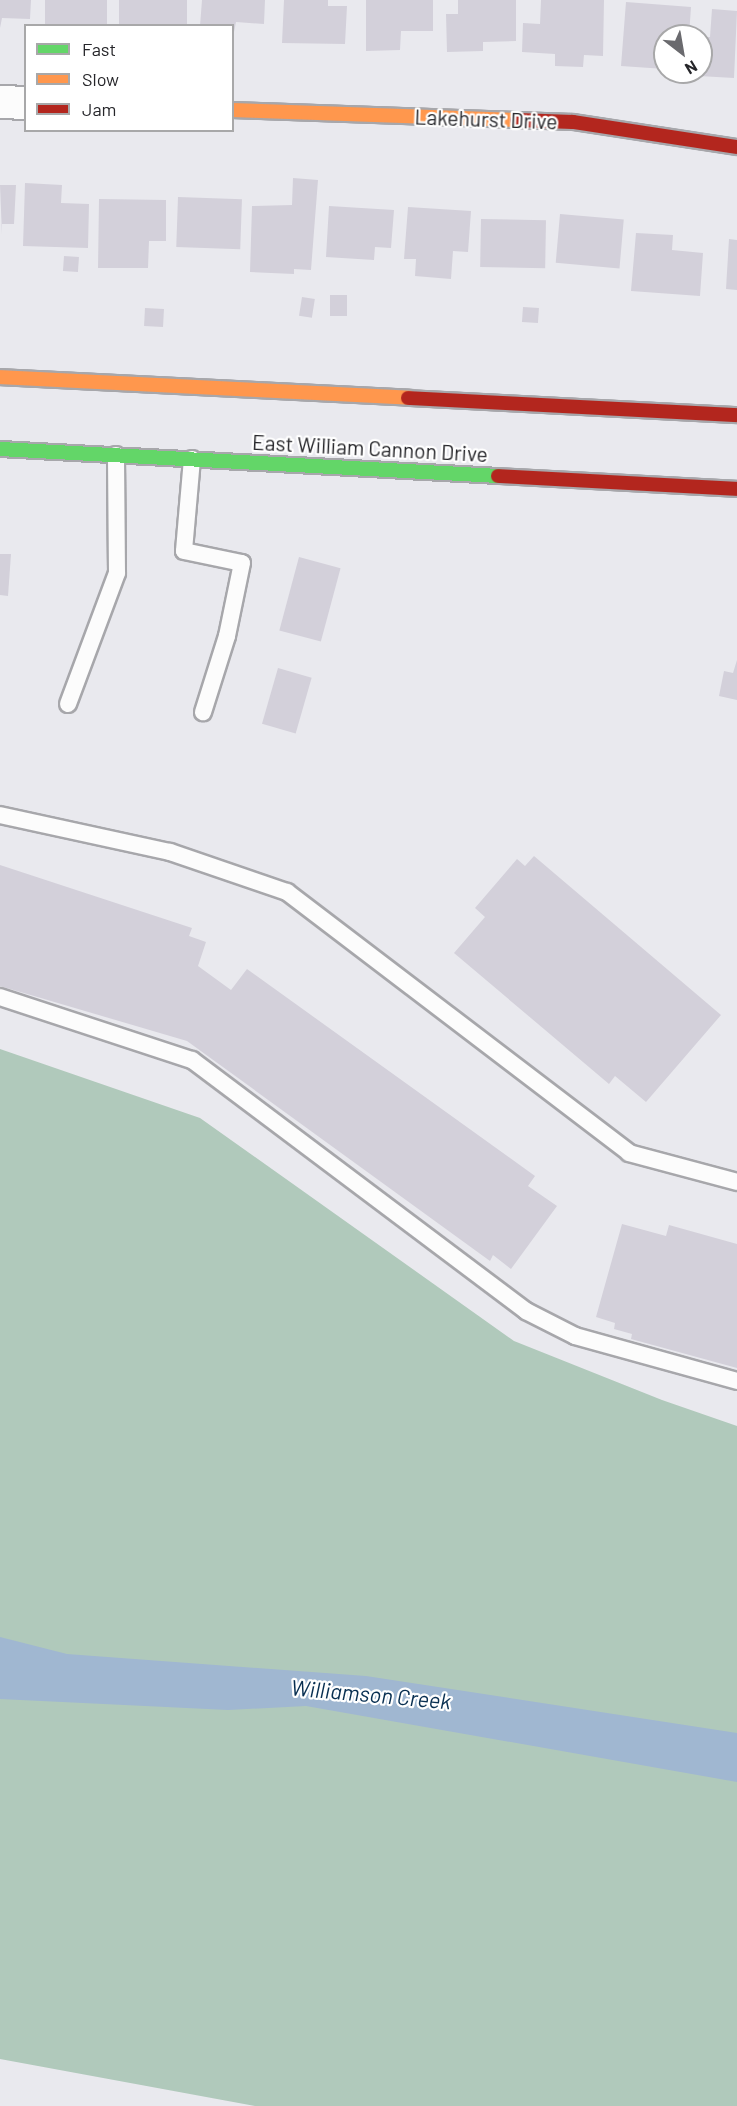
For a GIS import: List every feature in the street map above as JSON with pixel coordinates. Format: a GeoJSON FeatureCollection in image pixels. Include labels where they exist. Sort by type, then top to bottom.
{"type":"FeatureCollection","features":[{"type":"Feature","properties":{"kind":"main road","name":"Lakehurst Drive"},"geometry":{"type":"LineString","coordinates":[[234,110],[573,122],[737,147]]}},
{"type":"Feature","properties":{"kind":"main road"},"geometry":{"type":"LineString","coordinates":[[0,377],[737,415]]}},
{"type":"Feature","properties":{"kind":"main road","name":"East William Cannon Drive"},"geometry":{"type":"LineString","coordinates":[[0,449],[737,489]]}},
{"type":"Feature","properties":{"kind":"street"},"geometry":{"type":"LineString","coordinates":[[0,102],[24,103]]}},
{"type":"Feature","properties":{"kind":"lane"},"geometry":{"type":"LineString","coordinates":[[68,704],[117,573],[116,455]]}},
{"type":"Feature","properties":{"kind":"lane"},"geometry":{"type":"LineString","coordinates":[[192,459],[184,551],[242,563],[227,636],[203,712]]}},
{"type":"Feature","properties":{"kind":"lane"},"geometry":{"type":"LineString","coordinates":[[0,815],[170,852],[287,892],[629,1153],[737,1182]]}},
{"type":"Feature","properties":{"kind":"lane"},"geometry":{"type":"LineString","coordinates":[[0,997],[192,1060],[526,1311],[575,1336],[737,1381]]}},
{"type":"Feature","properties":{"kind":"green space"},"geometry":{"type":"Polygon","coordinates":[[[0,1049],[200,1118],[514,1341],[662,1400],[737,1426],[737,2106],[255,2106],[0,2059],[0,1049]]]}},
{"type":"Feature","properties":{"kind":"water","name":"Williamson Creek"},"geometry":{"type":"Polygon","coordinates":[[[0,1637],[67,1654],[366,1676],[737,1733],[737,1782],[306,1706],[228,1710],[0,1699],[0,1637]]]}},
{"type":"Feature","properties":{"kind":"building"},"geometry":{"type":"Polygon","coordinates":[[[0,0],[31,0],[30,19],[2,18],[0,28],[0,0]]]}},
{"type":"Feature","properties":{"kind":"building"},"geometry":{"type":"Polygon","coordinates":[[[45,0],[107,0],[107,24],[45,24],[45,0]]]}},
{"type":"Feature","properties":{"kind":"building"},"geometry":{"type":"Polygon","coordinates":[[[119,0],[187,0],[187,24],[119,24],[119,0]]]}},
{"type":"Feature","properties":{"kind":"building"},"geometry":{"type":"Polygon","coordinates":[[[202,0],[265,0],[264,24],[236,22],[234,32],[234,24],[200,24],[202,0]]]}},
{"type":"Feature","properties":{"kind":"building"},"geometry":{"type":"Polygon","coordinates":[[[284,0],[328,0],[328,6],[347,6],[345,44],[282,43],[284,0]]]}},
{"type":"Feature","properties":{"kind":"building"},"geometry":{"type":"Polygon","coordinates":[[[366,0],[433,0],[433,31],[401,31],[400,50],[366,51],[366,0]]]}},
{"type":"Feature","properties":{"kind":"building"},"geometry":{"type":"Polygon","coordinates":[[[458,0],[516,0],[516,41],[483,42],[483,51],[447,52],[446,14],[458,14],[458,0]]]}},
{"type":"Feature","properties":{"kind":"building"},"geometry":{"type":"Polygon","coordinates":[[[541,0],[604,0],[603,56],[584,55],[583,67],[555,66],[555,54],[522,52],[523,23],[540,24],[541,0]]]}},
{"type":"Feature","properties":{"kind":"building"},"geometry":{"type":"Polygon","coordinates":[[[626,2],[691,7],[690,24],[653,24],[653,68],[621,66],[626,2]]]}},
{"type":"Feature","properties":{"kind":"building"},"geometry":{"type":"Polygon","coordinates":[[[712,9],[737,11],[734,78],[713,77],[713,24],[711,24],[712,9]]]}},
{"type":"Feature","properties":{"kind":"building"},"geometry":{"type":"Polygon","coordinates":[[[293,178],[318,180],[311,270],[294,269],[294,274],[250,272],[252,206],[292,205],[293,178]]]}},
{"type":"Feature","properties":{"kind":"building"},"geometry":{"type":"Polygon","coordinates":[[[25,183],[62,185],[61,203],[89,204],[88,248],[23,246],[25,183]]]}},
{"type":"Feature","properties":{"kind":"building"},"geometry":{"type":"Polygon","coordinates":[[[0,185],[16,185],[14,224],[2,224],[2,235],[0,185]]]}},
{"type":"Feature","properties":{"kind":"building"},"geometry":{"type":"Polygon","coordinates":[[[178,197],[242,199],[240,249],[176,247],[178,197]]]}},
{"type":"Feature","properties":{"kind":"building"},"geometry":{"type":"Polygon","coordinates":[[[99,199],[166,200],[166,241],[149,241],[148,268],[98,268],[99,199]]]}},
{"type":"Feature","properties":{"kind":"building"},"geometry":{"type":"Polygon","coordinates":[[[329,206],[394,210],[391,248],[375,247],[374,260],[326,257],[329,206]]]}},
{"type":"Feature","properties":{"kind":"building"},"geometry":{"type":"Polygon","coordinates":[[[408,207],[471,211],[468,252],[453,251],[451,279],[415,276],[416,259],[404,259],[408,207]]]}},
{"type":"Feature","properties":{"kind":"building"},"geometry":{"type":"Polygon","coordinates":[[[560,214],[624,220],[619,268],[556,263],[560,214]]]}},
{"type":"Feature","properties":{"kind":"building"},"geometry":{"type":"Polygon","coordinates":[[[481,219],[546,220],[545,268],[480,267],[481,219]]]}},
{"type":"Feature","properties":{"kind":"building"},"geometry":{"type":"Polygon","coordinates":[[[636,233],[673,235],[672,250],[703,253],[700,296],[631,291],[636,233]]]}},
{"type":"Feature","properties":{"kind":"building"},"geometry":{"type":"Polygon","coordinates":[[[729,239],[737,240],[737,290],[726,289],[729,239]]]}},
{"type":"Feature","properties":{"kind":"building"},"geometry":{"type":"Polygon","coordinates":[[[64,256],[79,257],[78,272],[63,271],[64,256]]]}},
{"type":"Feature","properties":{"kind":"building"},"geometry":{"type":"Polygon","coordinates":[[[330,295],[347,295],[347,316],[330,316],[330,295]]]}},
{"type":"Feature","properties":{"kind":"building"},"geometry":{"type":"Polygon","coordinates":[[[302,297],[315,299],[312,318],[299,316],[302,297]]]}},
{"type":"Feature","properties":{"kind":"building"},"geometry":{"type":"Polygon","coordinates":[[[523,307],[539,308],[538,323],[522,322],[523,307]]]}},
{"type":"Feature","properties":{"kind":"building"},"geometry":{"type":"Polygon","coordinates":[[[145,308],[164,309],[163,327],[144,326],[145,308]]]}},
{"type":"Feature","properties":{"kind":"building"},"geometry":{"type":"Polygon","coordinates":[[[0,554],[11,554],[8,596],[0,595],[0,554]]]}},
{"type":"Feature","properties":{"kind":"building"},"geometry":{"type":"Polygon","coordinates":[[[299,557],[341,568],[321,642],[279,630],[299,557]]]}},
{"type":"Feature","properties":{"kind":"building"},"geometry":{"type":"Polygon","coordinates":[[[737,660],[737,700],[719,696],[724,671],[733,673],[737,660]]]}},
{"type":"Feature","properties":{"kind":"building"},"geometry":{"type":"Polygon","coordinates":[[[278,668],[312,678],[296,733],[262,724],[278,668]]]}},
{"type":"Feature","properties":{"kind":"building"},"geometry":{"type":"Polygon","coordinates":[[[534,856],[721,1015],[646,1102],[615,1076],[609,1084],[454,953],[485,917],[475,908],[517,859],[525,866],[534,856]]]}},
{"type":"Feature","properties":{"kind":"building"},"geometry":{"type":"Polygon","coordinates":[[[0,865],[192,928],[189,936],[206,942],[198,966],[231,990],[247,969],[535,1176],[528,1186],[557,1206],[511,1269],[493,1255],[490,1261],[187,1041],[0,986],[0,865]]]}},
{"type":"Feature","properties":{"kind":"building"},"geometry":{"type":"Polygon","coordinates":[[[622,1224],[666,1236],[669,1225],[737,1244],[737,1368],[631,1339],[632,1334],[614,1329],[615,1323],[596,1317],[622,1224]]]}},
{"type":"Feature","properties":{"kind":"traffic: fast"},"geometry":{"type":"LineString","coordinates":[[0,449],[498,476]]}},
{"type":"Feature","properties":{"kind":"traffic: slow"},"geometry":{"type":"LineString","coordinates":[[234,110],[517,120]]}},
{"type":"Feature","properties":{"kind":"traffic: slow"},"geometry":{"type":"LineString","coordinates":[[0,377],[408,398]]}},
{"type":"Feature","properties":{"kind":"traffic: jam"},"geometry":{"type":"LineString","coordinates":[[517,120],[573,122],[737,147]]}},
{"type":"Feature","properties":{"kind":"traffic: jam"},"geometry":{"type":"LineString","coordinates":[[408,398],[737,415]]}},
{"type":"Feature","properties":{"kind":"traffic: jam"},"geometry":{"type":"LineString","coordinates":[[498,476],[737,489]]}}]}
